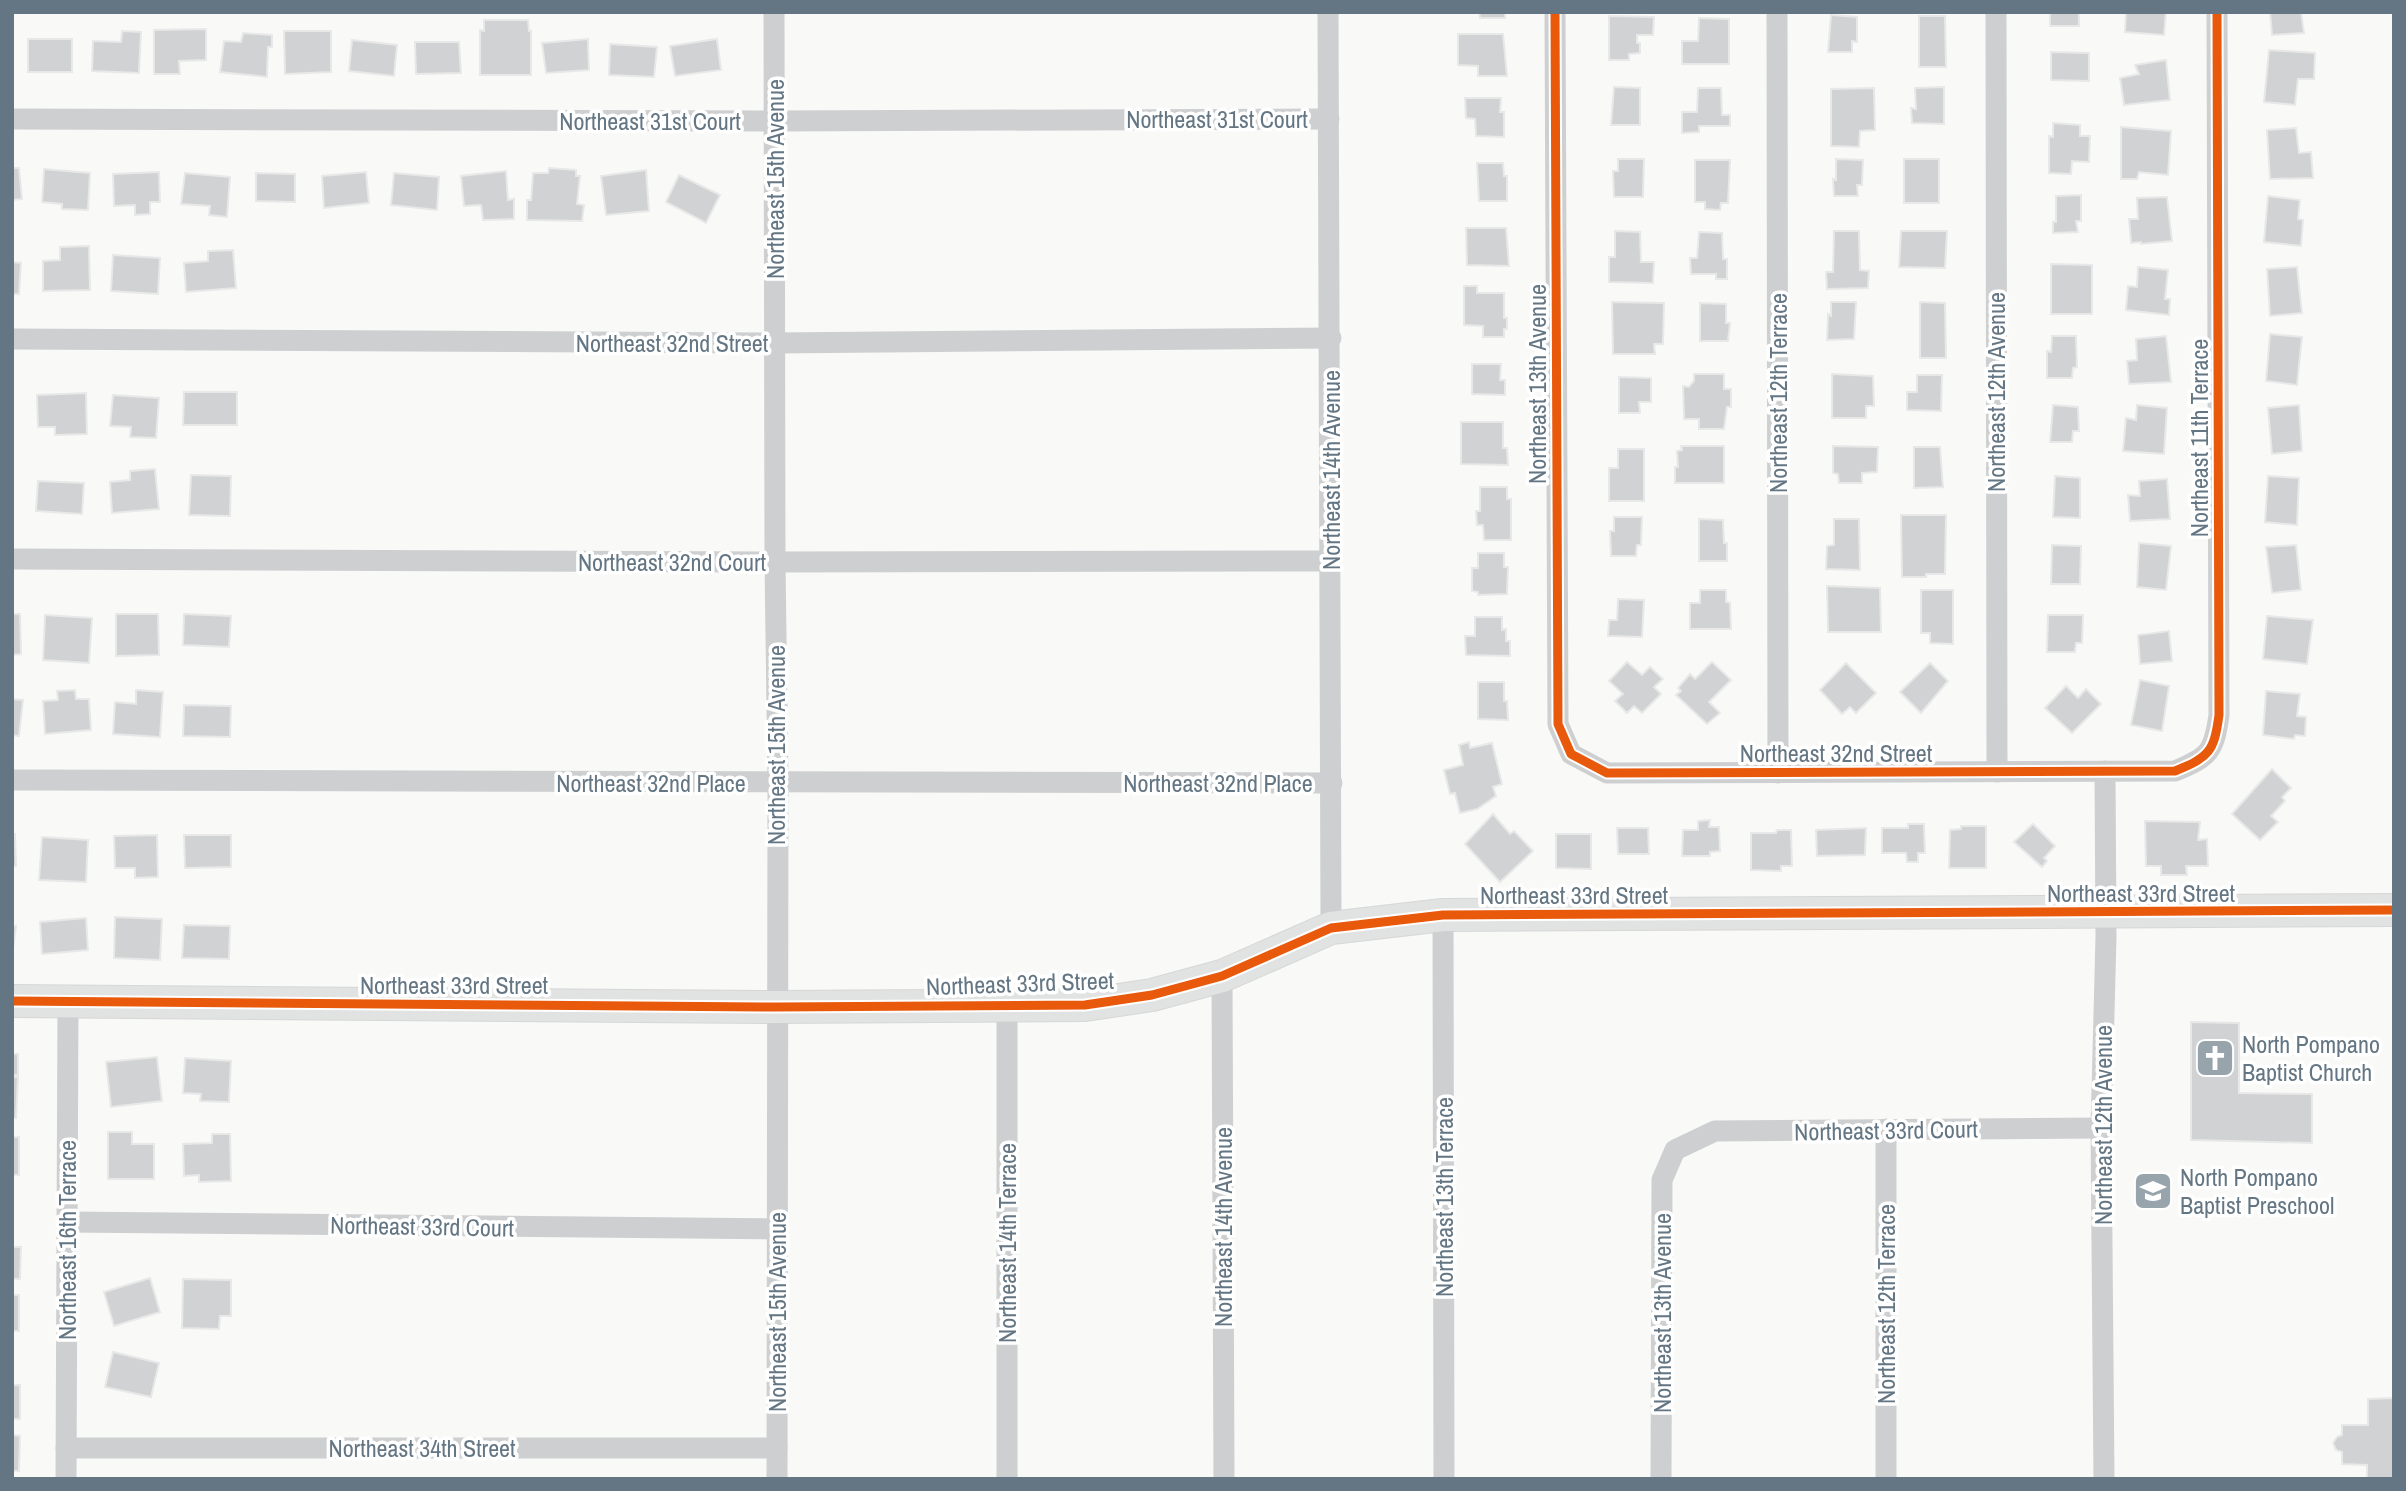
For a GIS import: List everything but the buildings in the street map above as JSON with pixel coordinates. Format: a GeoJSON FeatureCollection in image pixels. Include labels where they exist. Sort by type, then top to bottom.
{"type":"FeatureCollection","features":[{"type":"Feature","properties":{"kind":"street","name":"Northeast 15th Avenue"},"geometry":{"type":"LineString","coordinates":[[774,12],[778,783],[777,1479]]}},
{"type":"Feature","properties":{"kind":"street","name":"Northeast 14th Avenue"},"geometry":{"type":"LineString","coordinates":[[1328,12],[1331,928]]}},
{"type":"Feature","properties":{"kind":"street","name":"Northeast 13th Avenue"},"geometry":{"type":"LineString","coordinates":[[1555,12],[1558,724],[1571,754]]}},
{"type":"Feature","properties":{"kind":"street","name":"Northeast 12th Terrace"},"geometry":{"type":"LineString","coordinates":[[1777,12],[1778,773]]}},
{"type":"Feature","properties":{"kind":"street","name":"Northeast 12th Avenue"},"geometry":{"type":"LineString","coordinates":[[1996,12],[1997,772]]}},
{"type":"Feature","properties":{"kind":"street","name":"Northeast 11th Terrace"},"geometry":{"type":"LineString","coordinates":[[2105,771],[2175,771],[2199,761],[2215,743],[2219,715],[2217,12]]}},
{"type":"Feature","properties":{"kind":"street","name":"Northeast 31st Court"},"geometry":{"type":"LineString","coordinates":[[12,119],[1329,119]]}},
{"type":"Feature","properties":{"kind":"street","name":"Northeast 32nd Street"},"geometry":{"type":"LineString","coordinates":[[12,339],[775,344],[1331,338]]}},
{"type":"Feature","properties":{"kind":"street","name":"Northeast 32nd Court"},"geometry":{"type":"LineString","coordinates":[[12,559],[1331,561]]}},
{"type":"Feature","properties":{"kind":"street","name":"Northeast 32nd Street"},"geometry":{"type":"LineString","coordinates":[[1571,754],[1606,772],[2105,771]]}},
{"type":"Feature","properties":{"kind":"street","name":"Northeast 12th Avenue"},"geometry":{"type":"LineString","coordinates":[[2104,1479],[2101,1128],[2106,913],[2105,771]]}},
{"type":"Feature","properties":{"kind":"street","name":"Northeast 32nd Place"},"geometry":{"type":"LineString","coordinates":[[12,780],[1332,783]]}},
{"type":"Feature","properties":{"kind":"street","name":"Northeast 33rd Street"},"geometry":{"type":"LineString","coordinates":[[12,1001],[776,1007],[1085,1006],[1152,995],[1222,976],[1331,928],[1443,915],[2394,910]]}},
{"type":"Feature","properties":{"kind":"street","name":"Northeast 13th Terrace"},"geometry":{"type":"LineString","coordinates":[[1443,915],[1444,1479]]}},
{"type":"Feature","properties":{"kind":"street","name":"Northeast 14th Avenue"},"geometry":{"type":"LineString","coordinates":[[1222,976],[1224,1479]]}},
{"type":"Feature","properties":{"kind":"street","name":"Northeast 16th Terrace"},"geometry":{"type":"LineString","coordinates":[[66,1479],[68,1001]]}},
{"type":"Feature","properties":{"kind":"street","name":"Northeast 14th Terrace"},"geometry":{"type":"LineString","coordinates":[[1007,1006],[1007,1479]]}},
{"type":"Feature","properties":{"kind":"street","name":"Northeast 33rd Court"},"geometry":{"type":"LineString","coordinates":[[1675,1150],[1715,1131],[2101,1128]]}},
{"type":"Feature","properties":{"kind":"street","name":"Northeast 12th Terrace"},"geometry":{"type":"LineString","coordinates":[[1886,1129],[1886,1479]]}},
{"type":"Feature","properties":{"kind":"street","name":"Northeast 13th Avenue"},"geometry":{"type":"LineString","coordinates":[[1661,1479],[1662,1180],[1675,1150]]}},
{"type":"Feature","properties":{"kind":"street","name":"Northeast 33rd Court"},"geometry":{"type":"LineString","coordinates":[[67,1222],[777,1229]]}},
{"type":"Feature","properties":{"kind":"street","name":"Northeast 34th Street"},"geometry":{"type":"LineString","coordinates":[[66,1448],[777,1448]]}},
{"type":"Feature","properties":{"kind":"cycle path"},"geometry":{"type":"LineString","coordinates":[[1555,12],[1558,724],[1571,754],[1607,773],[2175,771],[2196,762],[2208,752],[2215,737],[2219,715],[2217,12]]}},
{"type":"Feature","properties":{"kind":"cycle path"},"geometry":{"type":"LineString","coordinates":[[12,1001],[776,1007],[1085,1005],[1152,995],[1222,976],[1331,928],[1443,915],[2394,910]]}},
{"type":"Feature","properties":{"kind":"place","name":"North Pompano Baptist Church"},"geometry":{"type":"Point","coordinates":[2215,1058]}},
{"type":"Feature","properties":{"kind":"place","name":"North Pompano Baptist Preschool"},"geometry":{"type":"Point","coordinates":[2153,1191]}}]}
